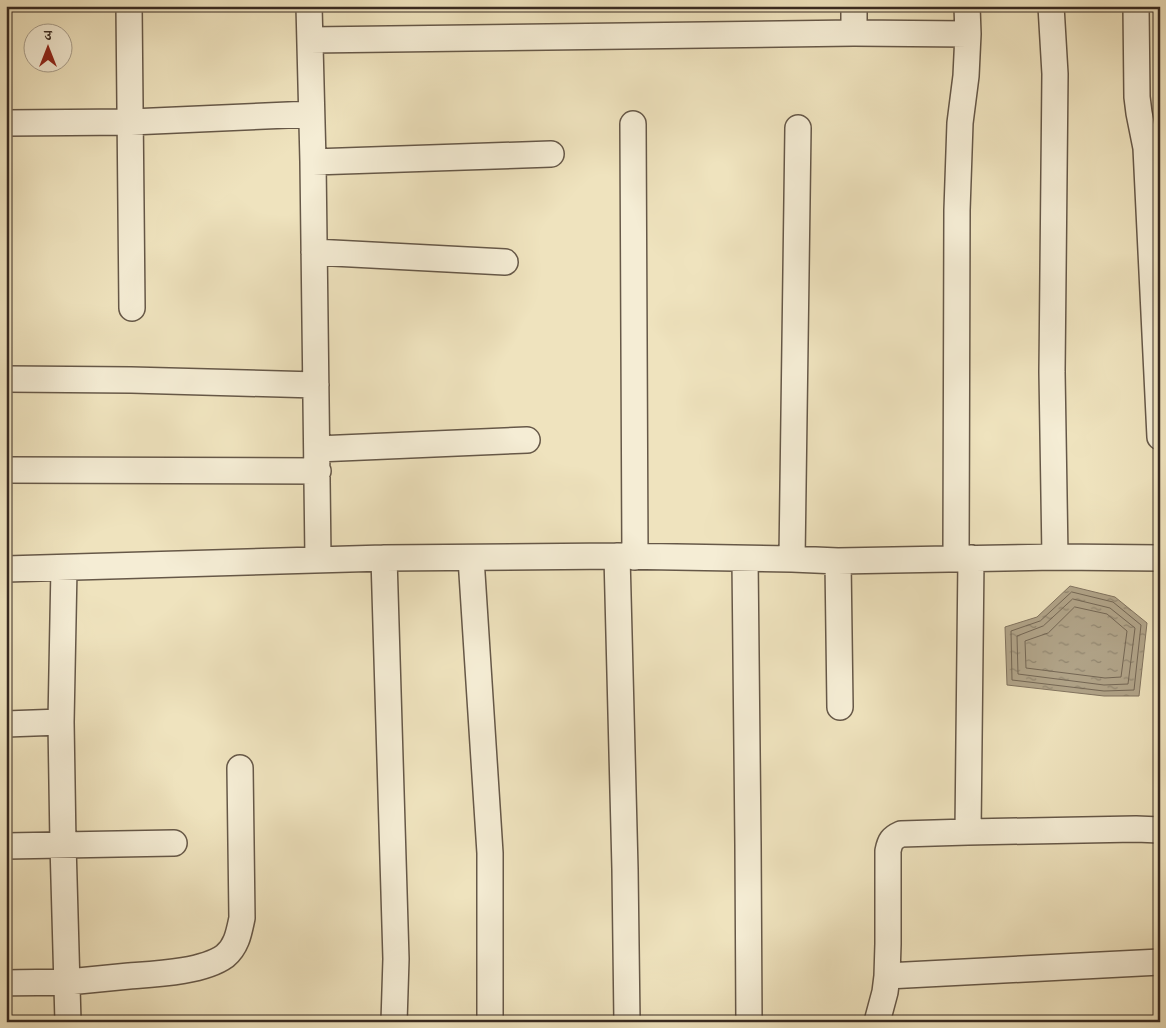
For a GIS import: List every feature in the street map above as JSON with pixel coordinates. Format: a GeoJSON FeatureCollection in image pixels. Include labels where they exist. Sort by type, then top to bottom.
{"type":"FeatureCollection","features":[{"type":"Feature","properties":{"kind":"street"},"geometry":{"type":"LineString","coordinates":[[129,6],[132,308]]}},
{"type":"Feature","properties":{"kind":"street"},"geometry":{"type":"LineString","coordinates":[[309,6],[318,559]]}},
{"type":"Feature","properties":{"kind":"street"},"geometry":{"type":"LineString","coordinates":[[854,6],[854,33]]}},
{"type":"Feature","properties":{"kind":"street"},"geometry":{"type":"LineString","coordinates":[[967,6],[966,76],[960,123],[957,210],[968,832]]}},
{"type":"Feature","properties":{"kind":"street"},"geometry":{"type":"LineString","coordinates":[[1051,6],[1055,74],[1052,372],[1055,557]]}},
{"type":"Feature","properties":{"kind":"street"},"geometry":{"type":"LineString","coordinates":[[1136,6],[1138,113],[1153,148],[1160,437]]}},
{"type":"Feature","properties":{"kind":"street"},"geometry":{"type":"LineString","coordinates":[[310,40],[854,33],[968,34]]}},
{"type":"Feature","properties":{"kind":"street"},"geometry":{"type":"LineString","coordinates":[[6,124],[131,122],[312,114]]}},
{"type":"Feature","properties":{"kind":"street"},"geometry":{"type":"LineString","coordinates":[[626,1022],[626,557],[633,124]]}},
{"type":"Feature","properties":{"kind":"street"},"geometry":{"type":"LineString","coordinates":[[792,559],[798,128]]}},
{"type":"Feature","properties":{"kind":"street"},"geometry":{"type":"LineString","coordinates":[[313,162],[551,154]]}},
{"type":"Feature","properties":{"kind":"street"},"geometry":{"type":"LineString","coordinates":[[314,252],[505,262]]}},
{"type":"Feature","properties":{"kind":"street"},"geometry":{"type":"LineString","coordinates":[[6,380],[131,380],[316,385]]}},
{"type":"Feature","properties":{"kind":"street"},"geometry":{"type":"LineString","coordinates":[[6,470],[317,460],[527,440]]}},
{"type":"Feature","properties":{"kind":"street"},"geometry":{"type":"LineString","coordinates":[[6,569],[384,558],[626,557],[838,561],[1055,557],[1160,558]]}},
{"type":"Feature","properties":{"kind":"street"},"geometry":{"type":"LineString","coordinates":[[384,558],[396,959],[394,1022]]}},
{"type":"Feature","properties":{"kind":"street"},"geometry":{"type":"LineString","coordinates":[[471,558],[490,853],[490,1022]]}},
{"type":"Feature","properties":{"kind":"street"},"geometry":{"type":"LineString","coordinates":[[745,559],[749,1022]]}},
{"type":"Feature","properties":{"kind":"street"},"geometry":{"type":"LineString","coordinates":[[838,561],[840,707]]}},
{"type":"Feature","properties":{"kind":"street"},"geometry":{"type":"LineString","coordinates":[[64,568],[61,722],[68,1022]]}},
{"type":"Feature","properties":{"kind":"street"},"geometry":{"type":"LineString","coordinates":[[6,724],[61,722]]}},
{"type":"Feature","properties":{"kind":"street"},"geometry":{"type":"LineString","coordinates":[[6,983],[67,982],[160,974],[197,968],[214,962],[232,949],[239,935],[242,918],[240,768]]}},
{"type":"Feature","properties":{"kind":"street"},"geometry":{"type":"LineString","coordinates":[[877,1022],[883,1003],[887,976],[888,851],[893,837],[901,834],[968,832],[1160,830]]}},
{"type":"Feature","properties":{"kind":"street"},"geometry":{"type":"LineString","coordinates":[[6,846],[174,843]]}},
{"type":"Feature","properties":{"kind":"street"},"geometry":{"type":"LineString","coordinates":[[887,976],[1160,962]]}},
{"type":"Feature","properties":{"kind":"water"},"geometry":{"type":"Polygon","coordinates":[[[1070,586],[1115,597],[1147,623],[1139,696],[1104,696],[1007,685],[1005,627],[1037,617],[1070,586]]]}}]}
